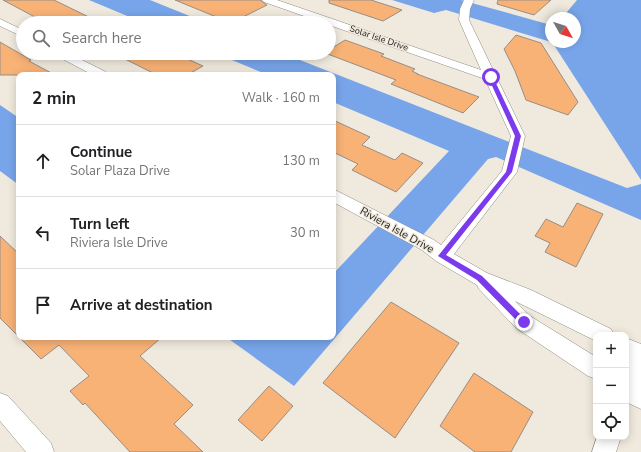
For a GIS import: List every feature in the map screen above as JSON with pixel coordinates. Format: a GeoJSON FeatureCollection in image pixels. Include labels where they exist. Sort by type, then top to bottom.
{"type":"FeatureCollection","features":[{"type":"Feature","properties":{"kind":"street","name":"Solar Isle Drive"},"geometry":{"type":"LineString","coordinates":[[267,0],[314,16]]}},
{"type":"Feature","properties":{"kind":"street"},"geometry":{"type":"LineString","coordinates":[[435,250],[509,172],[518,136],[464,20],[464,9],[469,0]]}},
{"type":"Feature","properties":{"kind":"street"},"geometry":{"type":"LineString","coordinates":[[0,22],[16,30]]}},
{"type":"Feature","properties":{"kind":"street","name":"Solar Isle Drive"},"geometry":{"type":"LineString","coordinates":[[336,24],[491,77]]}},
{"type":"Feature","properties":{"kind":"street"},"geometry":{"type":"LineString","coordinates":[[73,60],[96,72]]}},
{"type":"Feature","properties":{"kind":"street","name":"Riviera Isle Drive"},"geometry":{"type":"LineString","coordinates":[[336,197],[435,250],[480,278],[524,296],[598,332]]}},
{"type":"Feature","properties":{"kind":"street","name":"Riviera Isle Drive"},"geometry":{"type":"LineString","coordinates":[[480,278],[524,322],[594,368]]}},
{"type":"Feature","properties":{"kind":"street"},"geometry":{"type":"LineString","coordinates":[[629,349],[641,355],[630,392]]}},
{"type":"Feature","properties":{"kind":"street"},"geometry":{"type":"LineString","coordinates":[[0,404],[42,452]]}},
{"type":"Feature","properties":{"kind":"street"},"geometry":{"type":"LineString","coordinates":[[604,452],[608,440]]}},
{"type":"Feature","properties":{"kind":"water"},"geometry":{"type":"Polygon","coordinates":[[[89,0],[150,0],[190,16],[127,16],[89,0]]]}},
{"type":"Feature","properties":{"kind":"water"},"geometry":{"type":"Polygon","coordinates":[[[392,0],[461,0],[545,23],[545,40],[446,10],[434,13],[392,0]]]}},
{"type":"Feature","properties":{"kind":"water"},"geometry":{"type":"Polygon","coordinates":[[[577,0],[641,0],[641,180],[556,48],[581,48],[581,12],[567,12],[577,0]]]}},
{"type":"Feature","properties":{"kind":"water"},"geometry":{"type":"Polygon","coordinates":[[[232,60],[300,60],[331,72],[261,72],[232,60]]]}},
{"type":"Feature","properties":{"kind":"water"},"geometry":{"type":"Polygon","coordinates":[[[336,74],[627,188],[641,184],[641,220],[496,157],[488,159],[336,337],[336,271],[449,151],[336,103],[336,74]]]}},
{"type":"Feature","properties":{"kind":"water"},"geometry":{"type":"Polygon","coordinates":[[[0,105],[16,116],[16,183],[0,171],[0,105]]]}},
{"type":"Feature","properties":{"kind":"water"},"geometry":{"type":"Polygon","coordinates":[[[230,340],[333,340],[294,386],[230,340]]]}},
{"type":"Feature","properties":{"kind":"building"},"geometry":{"type":"Polygon","coordinates":[[[3,0],[54,0],[87,16],[33,16],[3,0]]]}},
{"type":"Feature","properties":{"kind":"building"},"geometry":{"type":"Polygon","coordinates":[[[175,0],[260,0],[267,5],[245,16],[214,16],[175,0]]]}},
{"type":"Feature","properties":{"kind":"building"},"geometry":{"type":"Polygon","coordinates":[[[329,0],[371,0],[402,10],[383,21],[329,3],[329,0]]]}},
{"type":"Feature","properties":{"kind":"building"},"geometry":{"type":"Polygon","coordinates":[[[498,0],[551,0],[534,15],[497,4],[498,0]]]}},
{"type":"Feature","properties":{"kind":"building"},"geometry":{"type":"Polygon","coordinates":[[[516,35],[541,43],[578,102],[568,115],[526,100],[515,71],[504,49],[516,35]]]}},
{"type":"Feature","properties":{"kind":"building"},"geometry":{"type":"Polygon","coordinates":[[[345,40],[384,54],[381,56],[415,69],[412,71],[417,74],[479,97],[463,113],[391,84],[396,80],[336,57],[336,46],[345,40]]]}},
{"type":"Feature","properties":{"kind":"building"},"geometry":{"type":"Polygon","coordinates":[[[0,42],[16,51],[16,60],[31,60],[29,61],[49,72],[16,72],[16,75],[0,75],[0,42]]]}},
{"type":"Feature","properties":{"kind":"building"},"geometry":{"type":"Polygon","coordinates":[[[127,60],[190,60],[203,66],[192,72],[151,72],[127,60]]]}},
{"type":"Feature","properties":{"kind":"building"},"geometry":{"type":"Polygon","coordinates":[[[336,121],[370,137],[362,145],[395,160],[402,153],[423,163],[396,192],[352,170],[358,164],[336,153],[336,121]]]}},
{"type":"Feature","properties":{"kind":"building"},"geometry":{"type":"Polygon","coordinates":[[[577,203],[603,214],[576,267],[545,252],[550,243],[535,236],[546,219],[563,227],[577,203]]]}},
{"type":"Feature","properties":{"kind":"building"},"geometry":{"type":"Polygon","coordinates":[[[0,236],[16,251],[16,334],[0,318],[0,236]]]}},
{"type":"Feature","properties":{"kind":"building"},"geometry":{"type":"Polygon","coordinates":[[[391,302],[459,343],[395,438],[323,383],[391,302]]]}},
{"type":"Feature","properties":{"kind":"building"},"geometry":{"type":"Polygon","coordinates":[[[22,340],[159,340],[140,356],[193,405],[174,424],[203,452],[130,452],[85,403],[83,405],[70,391],[89,376],[59,345],[41,359],[22,340]]]}},
{"type":"Feature","properties":{"kind":"building"},"geometry":{"type":"Polygon","coordinates":[[[474,373],[533,412],[511,452],[475,452],[440,426],[474,373]]]}},
{"type":"Feature","properties":{"kind":"building"},"geometry":{"type":"Polygon","coordinates":[[[269,386],[293,406],[262,441],[238,420],[269,386]]]}},
{"type":"Feature","properties":{"kind":"route"},"geometry":{"type":"LineString","coordinates":[[491,77],[518,136],[509,172],[442,256],[480,278],[524,322]]}}]}
